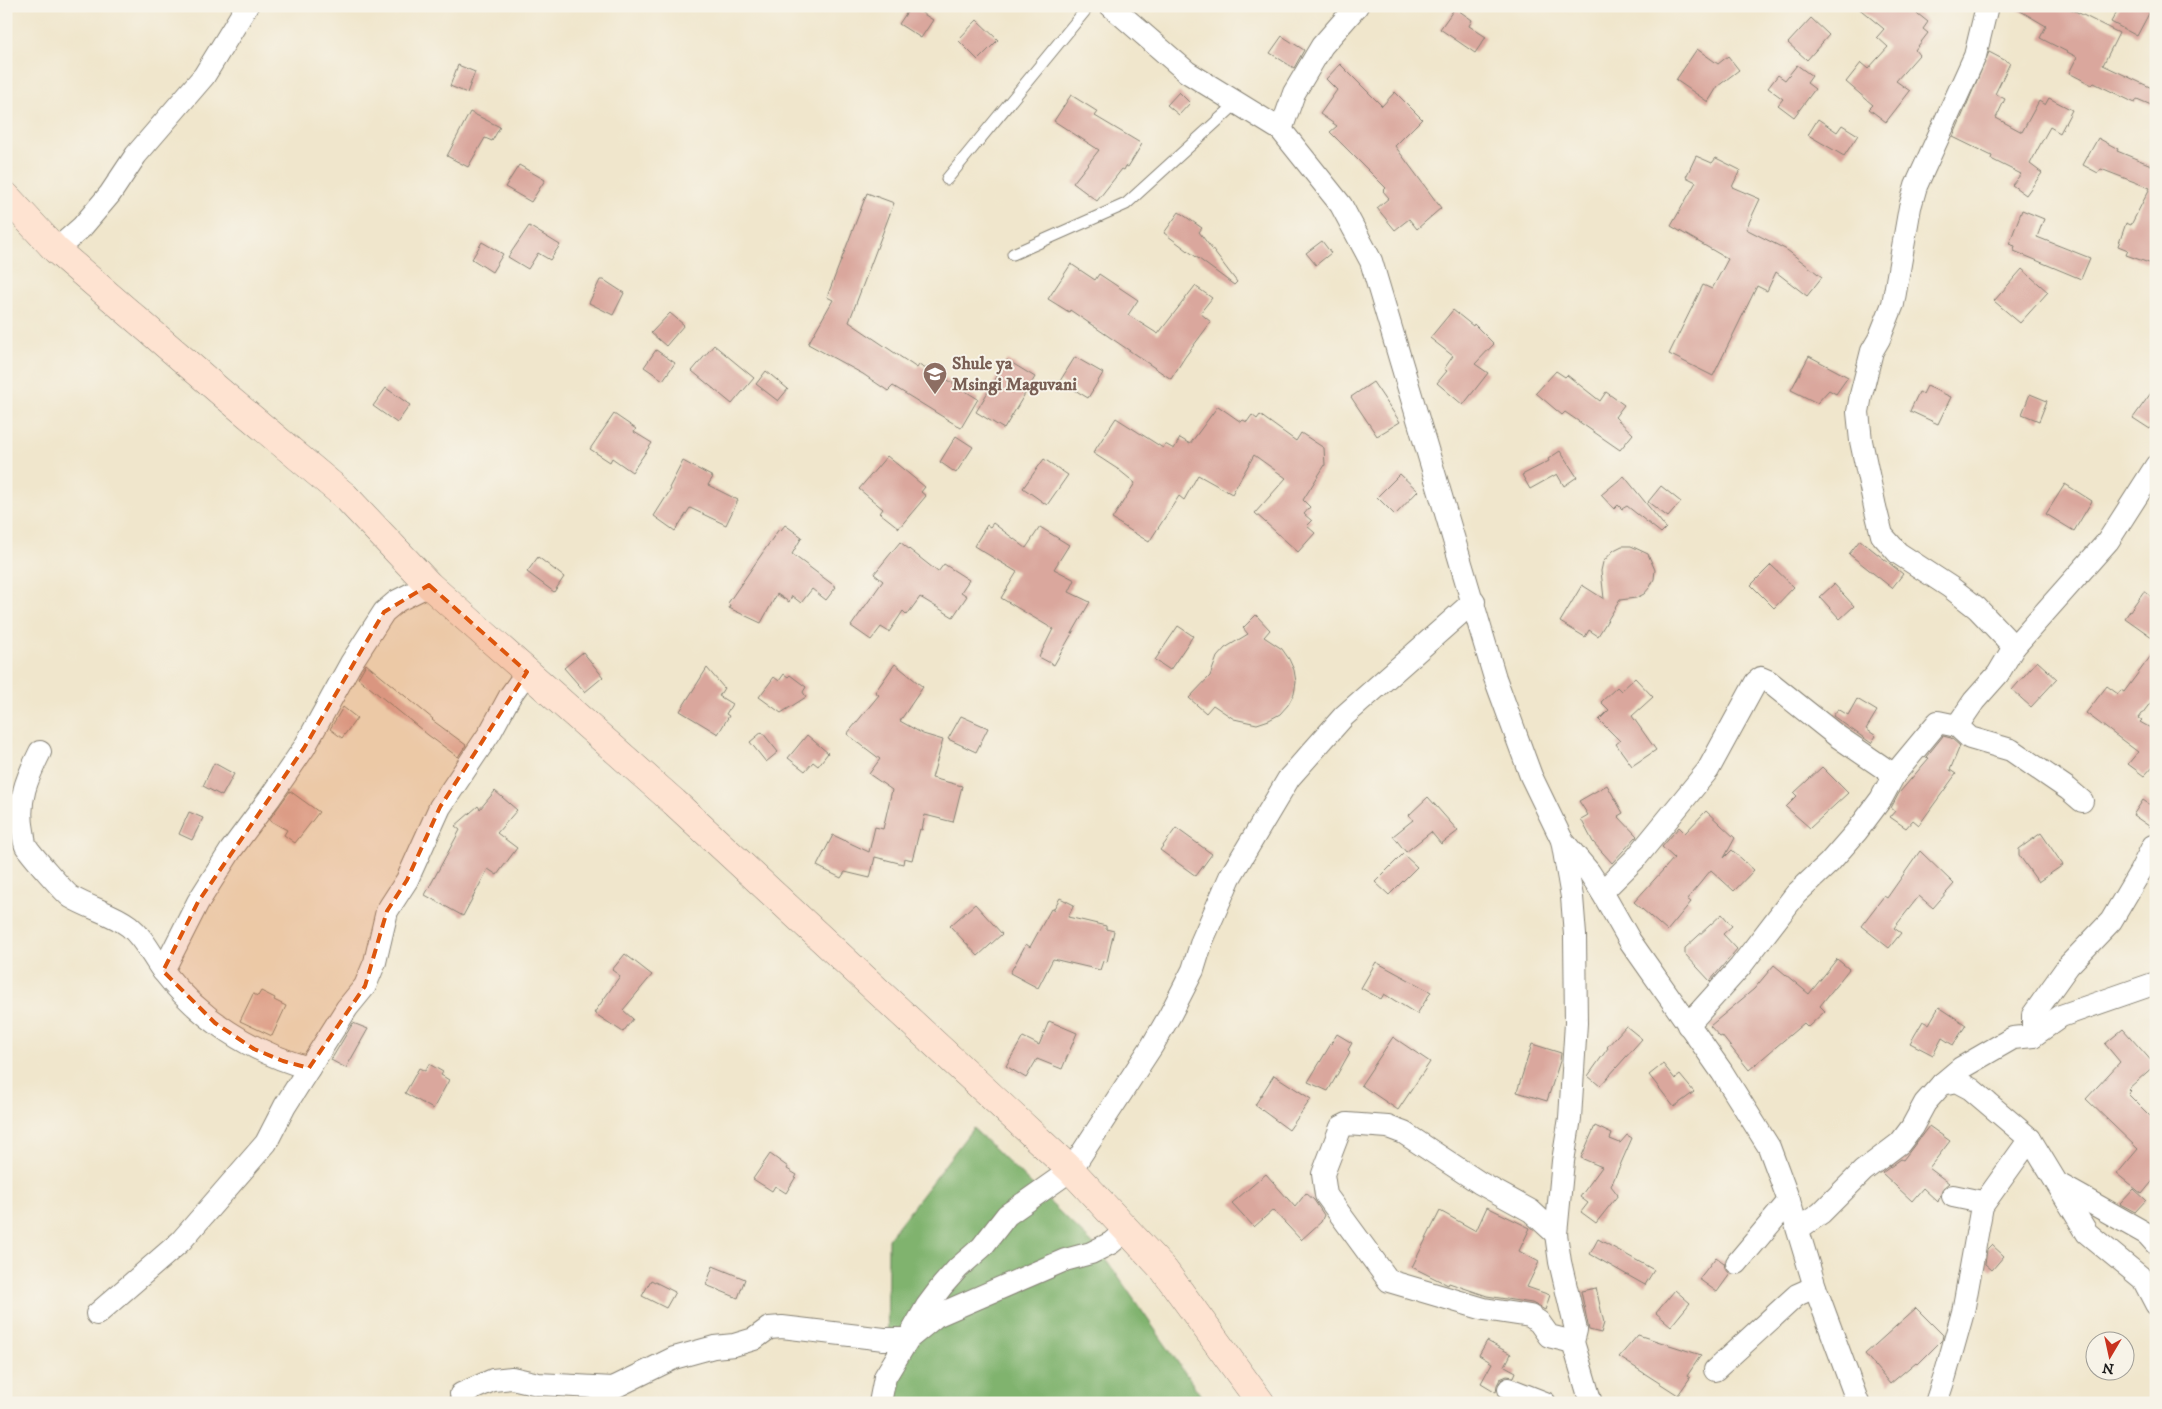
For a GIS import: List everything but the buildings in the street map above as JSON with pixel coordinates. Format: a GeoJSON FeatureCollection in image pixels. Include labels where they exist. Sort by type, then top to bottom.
{"type":"FeatureCollection","features":[{"type":"Feature","properties":{"kind":"street"},"geometry":{"type":"LineString","coordinates":[[56,250],[82,227],[110,194],[136,155],[204,76],[247,6]]}},
{"type":"Feature","properties":{"kind":"street"},"geometry":{"type":"LineString","coordinates":[[1111,6],[1187,72],[1281,130],[1341,205],[1371,261],[1474,601],[1495,678],[1531,776],[1562,840],[1589,872],[1630,941],[1727,1080],[1768,1147],[1789,1201],[1815,1287],[1858,1403]]}},
{"type":"Feature","properties":{"kind":"street"},"geometry":{"type":"LineString","coordinates":[[1281,130],[1294,93],[1322,46],[1357,6]]}},
{"type":"Feature","properties":{"kind":"street"},"geometry":{"type":"LineString","coordinates":[[1987,6],[1975,56],[1916,186],[1910,207],[1893,304],[1872,351],[1860,395],[1858,412],[1861,441],[1882,535],[1898,553],[1950,587],[1977,608],[2014,647]]}},
{"type":"Feature","properties":{"kind":"street"},"geometry":{"type":"LineString","coordinates":[[6,196],[56,250],[223,394],[346,496],[429,584],[681,809],[1071,1170],[1164,1270],[1261,1403]]}},
{"type":"Feature","properties":{"kind":"street"},"geometry":{"type":"LineString","coordinates":[[1956,726],[1974,700],[1998,674],[2014,647],[2108,541],[2156,466]]}},
{"type":"Feature","properties":{"kind":"street"},"geometry":{"type":"LineString","coordinates":[[163,971],[198,902],[231,850],[304,748],[351,663],[384,612],[397,601],[429,584]]}},
{"type":"Feature","properties":{"kind":"street"},"geometry":{"type":"LineString","coordinates":[[880,1403],[885,1377],[927,1306],[942,1286],[958,1268],[982,1247],[1007,1215],[1071,1170],[1152,1046],[1170,1015],[1193,970],[1202,941],[1230,877],[1289,778],[1344,716],[1474,601]]}},
{"type":"Feature","properties":{"kind":"street"},"geometry":{"type":"LineString","coordinates":[[96,1314],[181,1241],[266,1143],[285,1106],[347,1008],[365,986],[375,962],[387,910],[407,880],[440,807],[491,731],[510,696],[527,672]]}},
{"type":"Feature","properties":{"kind":"street"},"geometry":{"type":"LineString","coordinates":[[1602,892],[1636,858],[1708,770],[1756,682],[1761,678],[1768,681],[1853,748],[1894,775]]}},
{"type":"Feature","properties":{"kind":"street"},"geometry":{"type":"LineString","coordinates":[[1688,1024],[1740,967],[1796,894],[1829,863],[1857,831],[1881,799],[1894,775],[1938,722],[1956,726],[1970,738],[2011,750],[2068,789],[2082,801]]}},
{"type":"Feature","properties":{"kind":"street"},"geometry":{"type":"LineString","coordinates":[[40,752],[26,779],[20,815],[26,846],[70,896],[128,925],[142,938],[163,971],[185,996],[223,1028],[254,1049],[283,1061],[309,1068]]}},
{"type":"Feature","properties":{"kind":"street"},"geometry":{"type":"LineString","coordinates":[[1562,840],[1572,897],[1575,935],[1576,1016],[1570,1118],[1563,1161],[1556,1234],[1562,1271],[1576,1330],[1572,1342],[1591,1403]]}},
{"type":"Feature","properties":{"kind":"street"},"geometry":{"type":"LineString","coordinates":[[2033,1036],[2033,1015],[2068,966],[2111,921],[2155,844]]}},
{"type":"Feature","properties":{"kind":"street"},"geometry":{"type":"LineString","coordinates":[[1798,1229],[1821,1213],[1863,1171],[1900,1143],[1912,1127],[1924,1103],[1942,1084],[1962,1068],[2013,1038],[2033,1036],[2061,1016],[2156,982]]}},
{"type":"Feature","properties":{"kind":"street"},"geometry":{"type":"LineString","coordinates":[[1942,1084],[1956,1082],[1971,1088],[2030,1139],[2087,1233],[2143,1279],[2156,1304]]}},
{"type":"Feature","properties":{"kind":"street"},"geometry":{"type":"LineString","coordinates":[[1556,1234],[1531,1211],[1480,1183],[1404,1133],[1388,1127],[1347,1124],[1341,1128],[1323,1174],[1326,1195],[1389,1281],[1484,1309],[1530,1316],[1539,1322],[1549,1336],[1572,1342]]}},
{"type":"Feature","properties":{"kind":"street"},"geometry":{"type":"LineString","coordinates":[[1936,1403],[1963,1312],[1982,1206],[2004,1178],[2030,1139]]}},
{"type":"Feature","properties":{"kind":"street"},"geometry":{"type":"LineString","coordinates":[[2059,1184],[2147,1234],[2156,1244]]}},
{"type":"Feature","properties":{"kind":"street"},"geometry":{"type":"LineString","coordinates":[[1952,1196],[1977,1201],[1982,1206]]}},
{"type":"Feature","properties":{"kind":"street"},"geometry":{"type":"LineString","coordinates":[[1737,1263],[1789,1201]]}},
{"type":"Feature","properties":{"kind":"street"},"geometry":{"type":"LineString","coordinates":[[462,1394],[493,1380],[512,1378],[538,1384],[613,1388],[674,1358],[714,1347],[734,1346],[754,1339],[769,1328],[782,1327],[884,1339],[908,1339],[936,1316],[1064,1260],[1091,1253],[1111,1243],[1126,1230]]}},
{"type":"Feature","properties":{"kind":"street"},"geometry":{"type":"LineString","coordinates":[[1715,1370],[1797,1296],[1815,1287]]}},
{"type":"Feature","properties":{"kind":"street"},"geometry":{"type":"LineString","coordinates":[[1509,1389],[1545,1403]]}},
{"type":"Feature","properties":{"kind":"lane"},"geometry":{"type":"LineString","coordinates":[[947,179],[1089,6]]}},
{"type":"Feature","properties":{"kind":"lane"},"geometry":{"type":"LineString","coordinates":[[1013,254],[1126,204],[1237,103]]}},
{"type":"Feature","properties":{"kind":"highlighted area"},"geometry":{"type":"Polygon","coordinates":[[[429,585],[527,672],[440,807],[407,880],[387,911],[365,986],[309,1068],[283,1061],[254,1049],[215,1023],[163,971],[198,902],[304,748],[384,612],[429,585]]]}},
{"type":"Feature","properties":{"kind":"green space"},"geometry":{"type":"Polygon","coordinates":[[[973,1128],[1101,1252],[1206,1403],[887,1403],[888,1239],[973,1128]]]}},
{"type":"Feature","properties":{"kind":"place","name":"Shule ya Msingi Maguvani"},"geometry":{"type":"Point","coordinates":[935,395]}}]}
